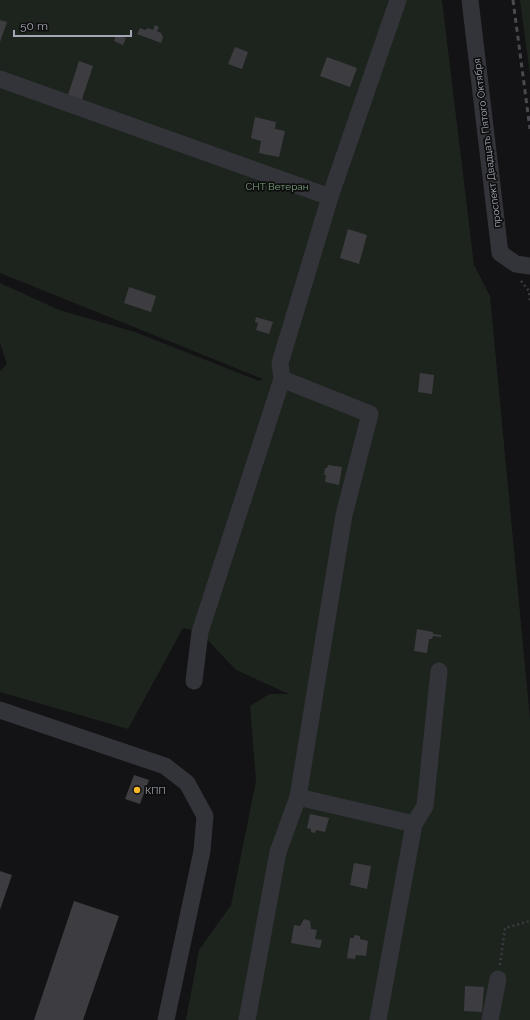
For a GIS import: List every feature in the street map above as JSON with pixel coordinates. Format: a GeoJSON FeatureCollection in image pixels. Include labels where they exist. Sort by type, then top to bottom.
{"type":"FeatureCollection","features":[{"type":"Feature","properties":{"kind":"street"},"geometry":{"type":"LineString","coordinates":[[194,681],[200,632],[282,379],[280,363],[330,197],[398,0]]}},
{"type":"Feature","properties":{"kind":"street","name":"проспект Двадцать Пятого Октября"},"geometry":{"type":"LineString","coordinates":[[470,0],[500,253],[516,264],[530,266]]}},
{"type":"Feature","properties":{"kind":"street"},"geometry":{"type":"LineString","coordinates":[[0,79],[330,197]]}},
{"type":"Feature","properties":{"kind":"street"},"geometry":{"type":"LineString","coordinates":[[247,1020],[278,852],[298,797],[344,515],[370,414],[282,379]]}},
{"type":"Feature","properties":{"kind":"street"},"geometry":{"type":"LineString","coordinates":[[378,1020],[414,824],[425,806],[439,671]]}},
{"type":"Feature","properties":{"kind":"street"},"geometry":{"type":"LineString","coordinates":[[0,710],[165,766],[187,783],[205,816],[202,851],[166,1020]]}},
{"type":"Feature","properties":{"kind":"street"},"geometry":{"type":"LineString","coordinates":[[298,797],[414,824]]}},
{"type":"Feature","properties":{"kind":"street"},"geometry":{"type":"LineString","coordinates":[[490,1020],[498,979]]}},
{"type":"Feature","properties":{"kind":"path"},"geometry":{"type":"LineString","coordinates":[[498,979],[504,928],[530,921]]}},
{"type":"Feature","properties":{"kind":"green space","name":"СНТ Ветеран"},"geometry":{"type":"Polygon","coordinates":[[[0,0],[442,0],[474,265],[490,296],[530,719],[530,1020],[186,1020],[199,950],[231,905],[256,781],[250,706],[269,694],[289,694],[236,670],[200,632],[183,628],[128,729],[0,692],[0,371],[7,364],[0,343],[0,283],[59,310],[135,332],[259,381],[263,379],[0,273],[0,0]]]}},
{"type":"Feature","properties":{"kind":"green space"},"geometry":{"type":"Polygon","coordinates":[[[520,0],[530,0],[530,74],[520,0]]]}},
{"type":"Feature","properties":{"kind":"building"},"geometry":{"type":"Polygon","coordinates":[[[0,20],[7,22],[0,42],[0,20]]]}},
{"type":"Feature","properties":{"kind":"building"},"geometry":{"type":"Polygon","coordinates":[[[155,25],[159,27],[157,31],[161,33],[163,37],[161,43],[137,34],[140,28],[145,30],[148,28],[153,30],[155,25]]]}},
{"type":"Feature","properties":{"kind":"building"},"geometry":{"type":"Polygon","coordinates":[[[116,35],[126,38],[123,45],[114,41],[116,35]]]}},
{"type":"Feature","properties":{"kind":"building"},"geometry":{"type":"Polygon","coordinates":[[[235,47],[248,52],[242,69],[228,64],[235,47]]]}},
{"type":"Feature","properties":{"kind":"building"},"geometry":{"type":"Polygon","coordinates":[[[327,57],[357,68],[350,87],[320,76],[327,57]]]}},
{"type":"Feature","properties":{"kind":"building"},"geometry":{"type":"Polygon","coordinates":[[[79,61],[93,66],[81,102],[67,98],[79,61]]]}},
{"type":"Feature","properties":{"kind":"building"},"geometry":{"type":"Polygon","coordinates":[[[255,117],[276,122],[275,129],[285,131],[279,157],[259,153],[261,141],[251,138],[255,117]]]}},
{"type":"Feature","properties":{"kind":"building"},"geometry":{"type":"Polygon","coordinates":[[[348,229],[367,235],[359,264],[340,258],[348,229]]]}},
{"type":"Feature","properties":{"kind":"building"},"geometry":{"type":"Polygon","coordinates":[[[129,287],[156,296],[151,312],[124,303],[129,287]]]}},
{"type":"Feature","properties":{"kind":"building"},"geometry":{"type":"Polygon","coordinates":[[[256,317],[273,322],[269,334],[256,330],[258,323],[255,322],[256,317]]]}},
{"type":"Feature","properties":{"kind":"building"},"geometry":{"type":"Polygon","coordinates":[[[420,373],[434,375],[432,394],[418,392],[420,373]]]}},
{"type":"Feature","properties":{"kind":"building"},"geometry":{"type":"Polygon","coordinates":[[[328,465],[342,467],[339,485],[325,482],[325,468],[327,468],[328,465]]]}},
{"type":"Feature","properties":{"kind":"building"},"geometry":{"type":"Polygon","coordinates":[[[417,629],[441,635],[441,637],[433,636],[432,639],[429,639],[427,653],[414,651],[417,629]]]}},
{"type":"Feature","properties":{"kind":"building","name":"КПП"},"geometry":{"type":"Polygon","coordinates":[[[134,775],[149,780],[140,804],[125,799],[134,775]]]}},
{"type":"Feature","properties":{"kind":"building"},"geometry":{"type":"Polygon","coordinates":[[[310,814],[329,818],[325,832],[316,830],[315,833],[311,832],[311,829],[307,828],[310,814]]]}},
{"type":"Feature","properties":{"kind":"building"},"geometry":{"type":"Polygon","coordinates":[[[354,863],[371,866],[367,889],[350,885],[354,863]]]}},
{"type":"Feature","properties":{"kind":"building"},"geometry":{"type":"Polygon","coordinates":[[[0,871],[12,875],[0,910],[0,871]]]}},
{"type":"Feature","properties":{"kind":"building"},"geometry":{"type":"Polygon","coordinates":[[[74,901],[119,916],[83,1020],[34,1020],[74,901]]]}},
{"type":"Feature","properties":{"kind":"building"},"geometry":{"type":"Polygon","coordinates":[[[304,919],[310,921],[311,929],[317,930],[315,939],[322,940],[320,948],[291,943],[294,925],[300,926],[304,919]]]}},
{"type":"Feature","properties":{"kind":"building"},"geometry":{"type":"Polygon","coordinates":[[[354,935],[360,936],[360,939],[368,941],[366,956],[356,955],[355,959],[347,958],[350,938],[354,938],[354,935]]]}},
{"type":"Feature","properties":{"kind":"building"},"geometry":{"type":"Polygon","coordinates":[[[465,986],[484,987],[482,1012],[464,1011],[465,986]]]}},
{"type":"Feature","properties":{"kind":"railway"},"geometry":{"type":"LineString","coordinates":[[513,0],[530,129]]}},
{"type":"Feature","properties":{"kind":"place","name":"КПП"},"geometry":{"type":"Point","coordinates":[137,790]}}]}
